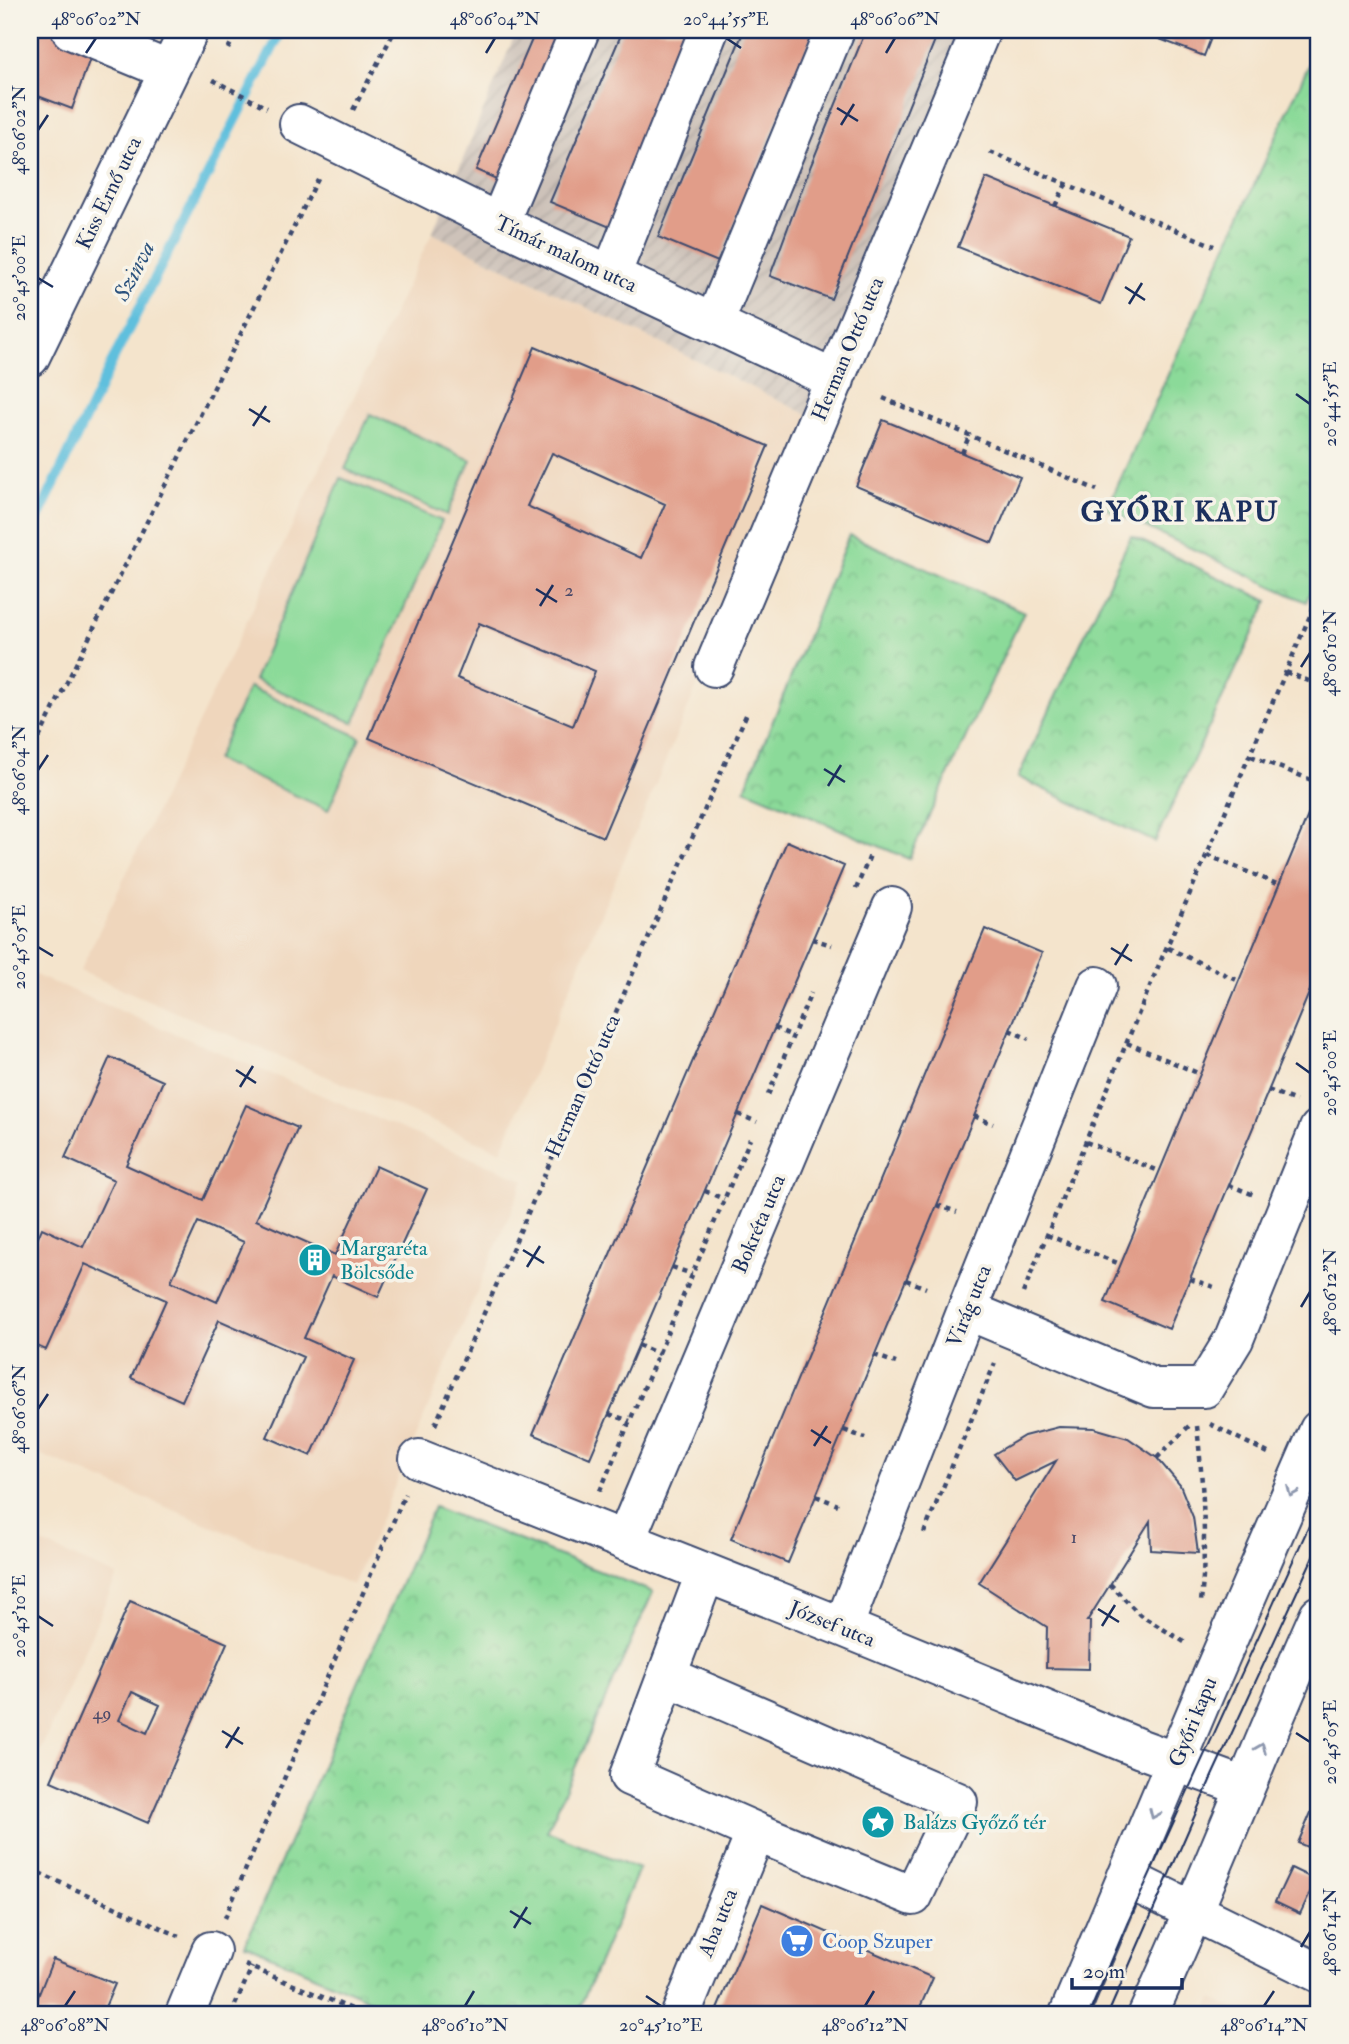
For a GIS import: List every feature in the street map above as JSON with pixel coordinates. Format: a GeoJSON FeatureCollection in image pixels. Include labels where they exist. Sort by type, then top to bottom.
{"type":"FeatureCollection","features":[{"type":"Feature","properties":{"kind":"street"},"geometry":{"type":"LineString","coordinates":[[71,30],[168,70]]}},
{"type":"Feature","properties":{"kind":"street","name":"Kiss Ernő utca"},"geometry":{"type":"LineString","coordinates":[[34,335],[189,30]]}},
{"type":"Feature","properties":{"kind":"street"},"geometry":{"type":"LineString","coordinates":[[499,223],[580,30]]}},
{"type":"Feature","properties":{"kind":"street"},"geometry":{"type":"LineString","coordinates":[[611,275],[709,30]]}},
{"type":"Feature","properties":{"kind":"street"},"geometry":{"type":"LineString","coordinates":[[714,323],[835,30]]}},
{"type":"Feature","properties":{"kind":"street","name":"Herman Ottó utca"},"geometry":{"type":"LineString","coordinates":[[714,667],[981,30]]}},
{"type":"Feature","properties":{"kind":"street","name":"Tímár malom utca"},"geometry":{"type":"LineString","coordinates":[[299,124],[499,223],[835,380]]}},
{"type":"Feature","properties":{"kind":"street","name":"Bokréta utca"},"geometry":{"type":"LineString","coordinates":[[625,1541],[892,907]]}},
{"type":"Feature","properties":{"kind":"street","name":"Virág utca"},"geometry":{"type":"LineString","coordinates":[[842,1627],[1097,986]]}},
{"type":"Feature","properties":{"kind":"street"},"geometry":{"type":"LineString","coordinates":[[967,1310],[1154,1388],[1204,1388],[1234,1339],[1319,1129]]}},
{"type":"Feature","properties":{"kind":"street","name":"Győri kapu"},"geometry":{"type":"LineString","coordinates":[[1069,2014],[1319,1430]]}},
{"type":"Feature","properties":{"kind":"street","name":"József utca"},"geometry":{"type":"LineString","coordinates":[[419,1459],[1177,1763],[1245,1787]]}},
{"type":"Feature","properties":{"kind":"street"},"geometry":{"type":"LineString","coordinates":[[667,1676],[958,1802],[913,1896],[755,1832],[628,1776],[705,1574]]}},
{"type":"Feature","properties":{"kind":"street"},"geometry":{"type":"LineString","coordinates":[[1148,2014],[1319,1615]]}},
{"type":"Feature","properties":{"kind":"street","name":"Aba utca"},"geometry":{"type":"LineString","coordinates":[[681,2014],[755,1832]]}},
{"type":"Feature","properties":{"kind":"street"},"geometry":{"type":"LineString","coordinates":[[1126,1878],[1319,1973]]}},
{"type":"Feature","properties":{"kind":"street"},"geometry":{"type":"LineString","coordinates":[[185,2014],[211,1951]]}},
{"type":"Feature","properties":{"kind":"path"},"geometry":{"type":"LineString","coordinates":[[228,49],[238,30]]}},
{"type":"Feature","properties":{"kind":"path"},"geometry":{"type":"LineString","coordinates":[[30,756],[395,30]]}},
{"type":"Feature","properties":{"kind":"path"},"geometry":{"type":"LineString","coordinates":[[213,80],[299,124]]}},
{"type":"Feature","properties":{"kind":"path"},"geometry":{"type":"LineString","coordinates":[[989,152],[1214,246]]}},
{"type":"Feature","properties":{"kind":"path"},"geometry":{"type":"LineString","coordinates":[[1055,206],[1066,184]]}},
{"type":"Feature","properties":{"kind":"path"},"geometry":{"type":"LineString","coordinates":[[883,398],[1097,490]]}},
{"type":"Feature","properties":{"kind":"path"},"geometry":{"type":"LineString","coordinates":[[962,453],[970,435]]}},
{"type":"Feature","properties":{"kind":"path"},"geometry":{"type":"LineString","coordinates":[[1155,974],[1319,595]]}},
{"type":"Feature","properties":{"kind":"path"},"geometry":{"type":"LineString","coordinates":[[1286,672],[1319,685]]}},
{"type":"Feature","properties":{"kind":"path","name":"Herman Ottó utca"},"geometry":{"type":"LineString","coordinates":[[211,1951],[419,1459],[747,713]]}},
{"type":"Feature","properties":{"kind":"path"},"geometry":{"type":"LineString","coordinates":[[1251,756],[1319,783]]}},
{"type":"Feature","properties":{"kind":"path"},"geometry":{"type":"LineString","coordinates":[[851,899],[871,853]]}},
{"type":"Feature","properties":{"kind":"path"},"geometry":{"type":"LineString","coordinates":[[1208,855],[1279,885]]}},
{"type":"Feature","properties":{"kind":"path"},"geometry":{"type":"LineString","coordinates":[[827,956],[836,933]]}},
{"type":"Feature","properties":{"kind":"path"},"geometry":{"type":"LineString","coordinates":[[812,939],[832,945]]}},
{"type":"Feature","properties":{"kind":"path"},"geometry":{"type":"LineString","coordinates":[[1168,948],[1240,981]]}},
{"type":"Feature","properties":{"kind":"path"},"geometry":{"type":"LineString","coordinates":[[767,1098],[812,990]]}},
{"type":"Feature","properties":{"kind":"path"},"geometry":{"type":"LineString","coordinates":[[1310,991],[1319,994]]}},
{"type":"Feature","properties":{"kind":"path"},"geometry":{"type":"LineString","coordinates":[[774,1028],[793,1035]]}},
{"type":"Feature","properties":{"kind":"path"},"geometry":{"type":"LineString","coordinates":[[1009,1030],[1029,1039]]}},
{"type":"Feature","properties":{"kind":"path"},"geometry":{"type":"LineString","coordinates":[[1127,1043],[1200,1074]]}},
{"type":"Feature","properties":{"kind":"path"},"geometry":{"type":"LineString","coordinates":[[738,1114],[757,1122],[762,1110]]}},
{"type":"Feature","properties":{"kind":"path"},"geometry":{"type":"LineString","coordinates":[[974,1116],[993,1124]]}},
{"type":"Feature","properties":{"kind":"path"},"geometry":{"type":"LineString","coordinates":[[600,1493],[751,1135]]}},
{"type":"Feature","properties":{"kind":"path"},"geometry":{"type":"LineString","coordinates":[[1086,1142],[1159,1171]]}},
{"type":"Feature","properties":{"kind":"path"},"geometry":{"type":"LineString","coordinates":[[705,1191],[724,1199]]}},
{"type":"Feature","properties":{"kind":"path"},"geometry":{"type":"LineString","coordinates":[[937,1205],[957,1212]]}},
{"type":"Feature","properties":{"kind":"path"},"geometry":{"type":"LineString","coordinates":[[1046,1235],[1121,1264]]}},
{"type":"Feature","properties":{"kind":"path"},"geometry":{"type":"LineString","coordinates":[[672,1267],[692,1274]]}},
{"type":"Feature","properties":{"kind":"path"},"geometry":{"type":"LineString","coordinates":[[906,1280],[926,1288]]}},
{"type":"Feature","properties":{"kind":"path"},"geometry":{"type":"LineString","coordinates":[[638,1345],[659,1354]]}},
{"type":"Feature","properties":{"kind":"path"},"geometry":{"type":"LineString","coordinates":[[874,1355],[896,1363]]}},
{"type":"Feature","properties":{"kind":"path"},"geometry":{"type":"LineString","coordinates":[[609,1414],[630,1421]]}},
{"type":"Feature","properties":{"kind":"path"},"geometry":{"type":"LineString","coordinates":[[1157,1458],[1196,1418],[1205,1561],[1200,1612]]}},
{"type":"Feature","properties":{"kind":"path"},"geometry":{"type":"LineString","coordinates":[[1208,1423],[1276,1456]]}},
{"type":"Feature","properties":{"kind":"path"},"geometry":{"type":"LineString","coordinates":[[844,1430],[865,1438]]}},
{"type":"Feature","properties":{"kind":"path"},"geometry":{"type":"LineString","coordinates":[[816,1496],[838,1505]]}},
{"type":"Feature","properties":{"kind":"path"},"geometry":{"type":"LineString","coordinates":[[1110,1584],[1140,1615],[1189,1645]]}},
{"type":"Feature","properties":{"kind":"path"},"geometry":{"type":"LineString","coordinates":[[30,1869],[211,1951],[364,2014]]}},
{"type":"Feature","properties":{"kind":"path"},"geometry":{"type":"LineString","coordinates":[[231,2014],[252,1968]]}},
{"type":"Feature","properties":{"kind":"shaded area"},"geometry":{"type":"Polygon","coordinates":[[[517,30],[968,30],[811,416],[432,233],[517,30]]]}},
{"type":"Feature","properties":{"kind":"shaded area"},"geometry":{"type":"Polygon","coordinates":[[[432,233],[811,416],[501,1151],[80,971],[432,233]]]}},
{"type":"Feature","properties":{"kind":"shaded area"},"geometry":{"type":"Polygon","coordinates":[[[30,973],[524,1180],[353,1585],[30,1450],[30,973]]]}},
{"type":"Feature","properties":{"kind":"shaded area"},"geometry":{"type":"Polygon","coordinates":[[[30,1538],[117,1576],[30,1774],[30,1538]]]}},
{"type":"Feature","properties":{"kind":"shaded area"},"geometry":{"type":"Polygon","coordinates":[[[1213,1999],[1246,2014],[1205,2014],[1213,1999]]]}},
{"type":"Feature","properties":{"kind":"green space"},"geometry":{"type":"Polygon","coordinates":[[[1310,62],[1319,66],[1319,571],[1306,602],[1107,509],[1310,62]]]}},
{"type":"Feature","properties":{"kind":"green space"},"geometry":{"type":"Polygon","coordinates":[[[370,414],[471,460],[447,515],[345,469],[370,414]]]}},
{"type":"Feature","properties":{"kind":"green space"},"geometry":{"type":"Polygon","coordinates":[[[341,478],[442,521],[354,723],[254,680],[341,478]]]}},
{"type":"Feature","properties":{"kind":"green space"},"geometry":{"type":"Polygon","coordinates":[[[849,535],[1024,612],[909,859],[745,789],[849,535]]]}},
{"type":"Feature","properties":{"kind":"green space"},"geometry":{"type":"Polygon","coordinates":[[[1131,536],[1268,601],[1155,842],[1018,777],[1131,536]]]}},
{"type":"Feature","properties":{"kind":"green space"},"geometry":{"type":"Polygon","coordinates":[[[249,687],[360,737],[328,810],[216,760],[249,687]]]}},
{"type":"Feature","properties":{"kind":"green space"},"geometry":{"type":"Polygon","coordinates":[[[434,1507],[653,1592],[547,1831],[639,1869],[577,2014],[402,2014],[245,1945],[434,1507]]]}},
{"type":"Feature","properties":{"kind":"building"},"geometry":{"type":"Polygon","coordinates":[[[30,30],[47,30],[94,47],[72,109],[30,93],[30,30]]]}},
{"type":"Feature","properties":{"kind":"building"},"geometry":{"type":"Polygon","coordinates":[[[536,30],[568,30],[503,182],[476,170],[536,30]]]}},
{"type":"Feature","properties":{"kind":"building"},"geometry":{"type":"Polygon","coordinates":[[[623,30],[693,30],[610,227],[550,202],[623,30]]]}},
{"type":"Feature","properties":{"kind":"building"},"geometry":{"type":"Polygon","coordinates":[[[744,30],[814,30],[718,262],[658,237],[744,30]]]}},
{"type":"Feature","properties":{"kind":"building"},"geometry":{"type":"Polygon","coordinates":[[[866,30],[939,30],[831,299],[770,276],[811,165],[866,30]]]}},
{"type":"Feature","properties":{"kind":"building"},"geometry":{"type":"Polygon","coordinates":[[[1136,30],[1214,30],[1204,56],[1136,30]]]}},
{"type":"Feature","properties":{"kind":"building"},"geometry":{"type":"Polygon","coordinates":[[[986,178],[1129,236],[1101,304],[958,247],[986,178]]]}},
{"type":"Feature","properties":{"kind":"building"},"geometry":{"type":"Polygon","coordinates":[[[535,347],[768,446],[603,837],[369,738],[535,347]],[[552,453],[527,506],[641,558],[665,504],[552,453]],[[479,623],[457,678],[573,726],[595,671],[479,623]]]}},
{"type":"Feature","properties":{"kind":"building"},"geometry":{"type":"Polygon","coordinates":[[[883,420],[1020,477],[992,543],[856,486],[883,420]]]}},
{"type":"Feature","properties":{"kind":"building"},"geometry":{"type":"Polygon","coordinates":[[[1319,789],[1319,969],[1169,1329],[1105,1302],[1319,789]]]}},
{"type":"Feature","properties":{"kind":"building"},"geometry":{"type":"Polygon","coordinates":[[[787,841],[844,866],[590,1458],[533,1434],[787,841]]]}},
{"type":"Feature","properties":{"kind":"building"},"geometry":{"type":"Polygon","coordinates":[[[985,929],[1042,953],[788,1563],[731,1539],[985,929]]]}},
{"type":"Feature","properties":{"kind":"building","name":"Margaréta Bölcsőde"},"geometry":{"type":"Polygon","coordinates":[[[110,1057],[163,1081],[126,1165],[203,1200],[246,1105],[298,1128],[256,1220],[335,1255],[376,1166],[427,1189],[378,1297],[332,1276],[304,1338],[354,1360],[311,1456],[267,1437],[303,1357],[219,1320],[182,1401],[131,1378],[166,1300],[85,1264],[46,1350],[30,1343],[30,1256],[42,1228],[83,1247],[114,1180],[65,1158],[110,1057]],[[198,1222],[171,1281],[217,1302],[244,1242],[198,1222]]]}},
{"type":"Feature","properties":{"kind":"building"},"geometry":{"type":"Polygon","coordinates":[[[1059,1427],[1094,1428],[1128,1438],[1157,1458],[1180,1485],[1193,1517],[1198,1553],[1151,1550],[1150,1521],[1087,1621],[1090,1621],[1089,1669],[1046,1668],[1047,1627],[979,1583],[1056,1461],[1015,1481],[994,1454],[1024,1436],[1059,1427]]]}},
{"type":"Feature","properties":{"kind":"building"},"geometry":{"type":"Polygon","coordinates":[[[130,1601],[227,1643],[148,1823],[51,1781],[130,1601]],[[132,1692],[119,1720],[147,1733],[160,1705],[132,1692]]]}},
{"type":"Feature","properties":{"kind":"building"},"geometry":{"type":"Polygon","coordinates":[[[1319,1794],[1319,1852],[1298,1843],[1319,1794]]]}},
{"type":"Feature","properties":{"kind":"building"},"geometry":{"type":"Polygon","coordinates":[[[1291,1868],[1316,1880],[1300,1914],[1275,1902],[1291,1868]]]}},
{"type":"Feature","properties":{"kind":"building","name":"Coop Szuper"},"geometry":{"type":"Polygon","coordinates":[[[762,1904],[933,1978],[917,2014],[715,2014],[762,1904]]]}},
{"type":"Feature","properties":{"kind":"building"},"geometry":{"type":"Polygon","coordinates":[[[53,1959],[115,1984],[102,2014],[31,2014],[53,1959]]]}},
{"type":"Feature","properties":{"kind":"waterway","name":"Szinva"},"geometry":{"type":"LineString","coordinates":[[30,535],[114,358],[282,30]]}},
{"type":"Feature","properties":{"kind":"tram line"},"geometry":{"type":"LineString","coordinates":[[1089,2014],[1127,1924],[1319,1504]]}},
{"type":"Feature","properties":{"kind":"tram line"},"geometry":{"type":"LineString","coordinates":[[1108,2014],[1212,1776],[1319,1544]]}},
{"type":"Feature","properties":{"kind":"place","name":"Margaréta Bölcsőde"},"geometry":{"type":"Point","coordinates":[315,1260]}},
{"type":"Feature","properties":{"kind":"place","name":"Balázs Győző tér"},"geometry":{"type":"Point","coordinates":[878,1822]}},
{"type":"Feature","properties":{"kind":"place","name":"Coop Szuper"},"geometry":{"type":"Point","coordinates":[797,1941]}},
{"type":"Feature","properties":{"kind":"district","name":"GYŐRI KAPU"},"geometry":{"type":"Point","coordinates":[1180,512]}}]}
